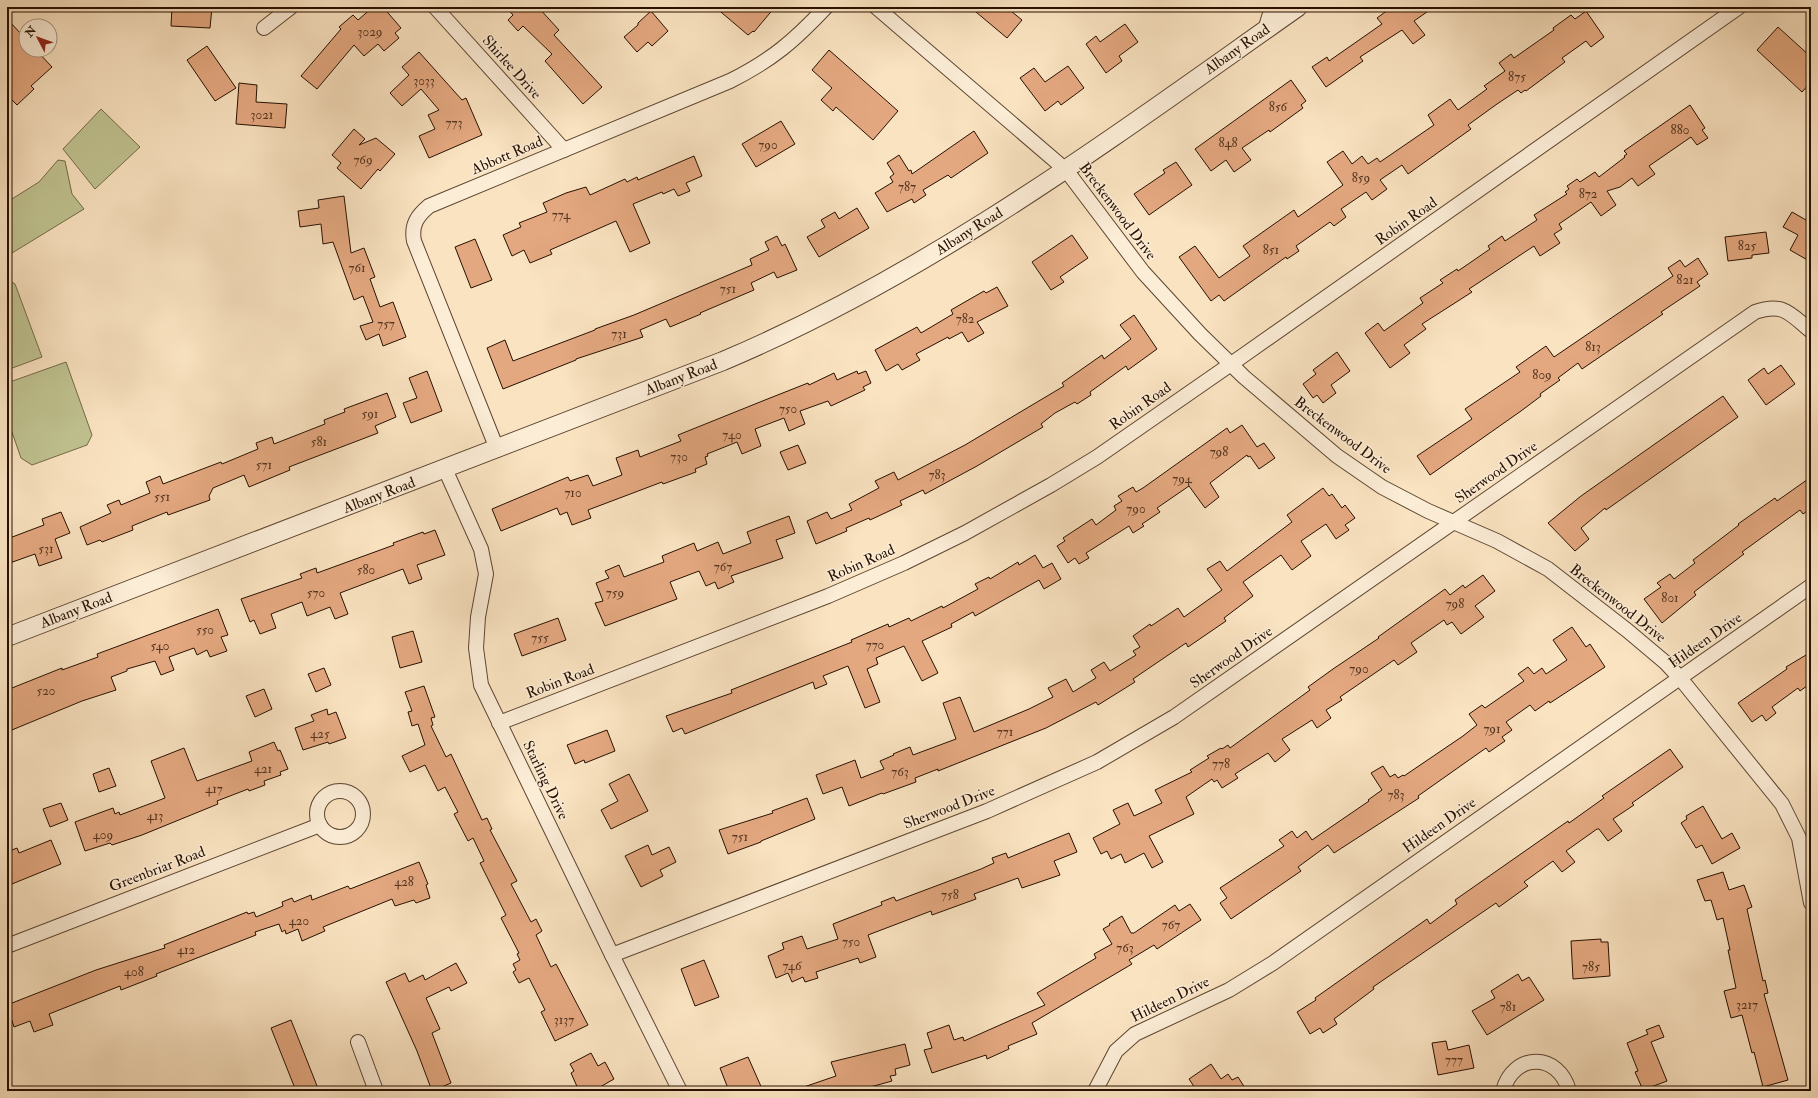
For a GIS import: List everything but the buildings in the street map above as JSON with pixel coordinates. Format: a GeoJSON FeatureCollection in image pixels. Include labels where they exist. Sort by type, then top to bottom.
{"type":"FeatureCollection","features":[{"type":"Feature","properties":{"kind":"street"},"geometry":{"type":"LineString","coordinates":[[264,28],[291,7]]}},
{"type":"Feature","properties":{"kind":"street","name":"Shirlee Drive"},"geometry":{"type":"LineString","coordinates":[[435,7],[564,150]]}},
{"type":"Feature","properties":{"kind":"street","name":"Abbott Road"},"geometry":{"type":"LineString","coordinates":[[497,449],[414,241],[413,226],[421,213],[429,206],[730,81],[770,59],[788,45],[826,7]]}},
{"type":"Feature","properties":{"kind":"street","name":"Breckenwood Drive"},"geometry":{"type":"LineString","coordinates":[[876,7],[1066,170],[1143,272],[1230,364],[1271,400],[1359,472],[1428,511],[1497,541],[1548,569],[1628,631],[1666,663],[1680,678],[1782,804],[1799,838],[1811,903]]}},
{"type":"Feature","properties":{"kind":"street"},"geometry":{"type":"LineString","coordinates":[[1265,30],[1272,7]]}},
{"type":"Feature","properties":{"kind":"street","name":"Albany Road"},"geometry":{"type":"LineString","coordinates":[[7,637],[723,361],[816,318],[886,282],[960,238],[1066,170],[1298,7]]}},
{"type":"Feature","properties":{"kind":"street","name":"Robin Road"},"geometry":{"type":"LineString","coordinates":[[499,723],[828,596],[918,556],[965,533],[1051,485],[1097,457],[1739,7]]}},
{"type":"Feature","properties":{"kind":"street","name":"Sherwood Drive"},"geometry":{"type":"LineString","coordinates":[[612,955],[987,811],[1097,762],[1174,717],[1755,312],[1773,307],[1781,308],[1811,331]]}},
{"type":"Feature","properties":{"kind":"street","name":"Starling Drive"},"geometry":{"type":"LineString","coordinates":[[445,469],[481,548],[484,561],[486,582],[476,630],[477,666],[482,685],[612,955],[680,1091]]}},
{"type":"Feature","properties":{"kind":"street","name":"Hildeen Drive"},"geometry":{"type":"LineString","coordinates":[[1095,1091],[1116,1051],[1135,1034],[1229,990],[1273,963],[1811,586]]}},
{"type":"Feature","properties":{"kind":"street","name":"Greenbriar Road"},"geometry":{"type":"LineString","coordinates":[[7,946],[320,825]]}},
{"type":"Feature","properties":{"kind":"street"},"geometry":{"type":"LineString","coordinates":[[358,1042],[376,1091]]}},
{"type":"Feature","properties":{"kind":"street"},"geometry":{"type":"LineString","coordinates":[[1503,1091],[1506,1081],[1512,1072],[1520,1065],[1531,1062],[1542,1062],[1561,1072],[1569,1091]]}},
{"type":"Feature","properties":{"kind":"green space"},"geometry":{"type":"Polygon","coordinates":[[[101,109],[140,147],[95,189],[63,149],[101,109]]]}},
{"type":"Feature","properties":{"kind":"green space"},"geometry":{"type":"Polygon","coordinates":[[[58,160],[65,161],[72,194],[84,209],[12,253],[7,247],[7,202],[39,182],[58,160]]]}},
{"type":"Feature","properties":{"kind":"green space"},"geometry":{"type":"Polygon","coordinates":[[[7,279],[15,284],[42,357],[7,370],[7,279]]]}},
{"type":"Feature","properties":{"kind":"green space"},"geometry":{"type":"Polygon","coordinates":[[[66,362],[92,435],[87,445],[32,465],[21,458],[7,418],[7,383],[66,362]]]}}]}
